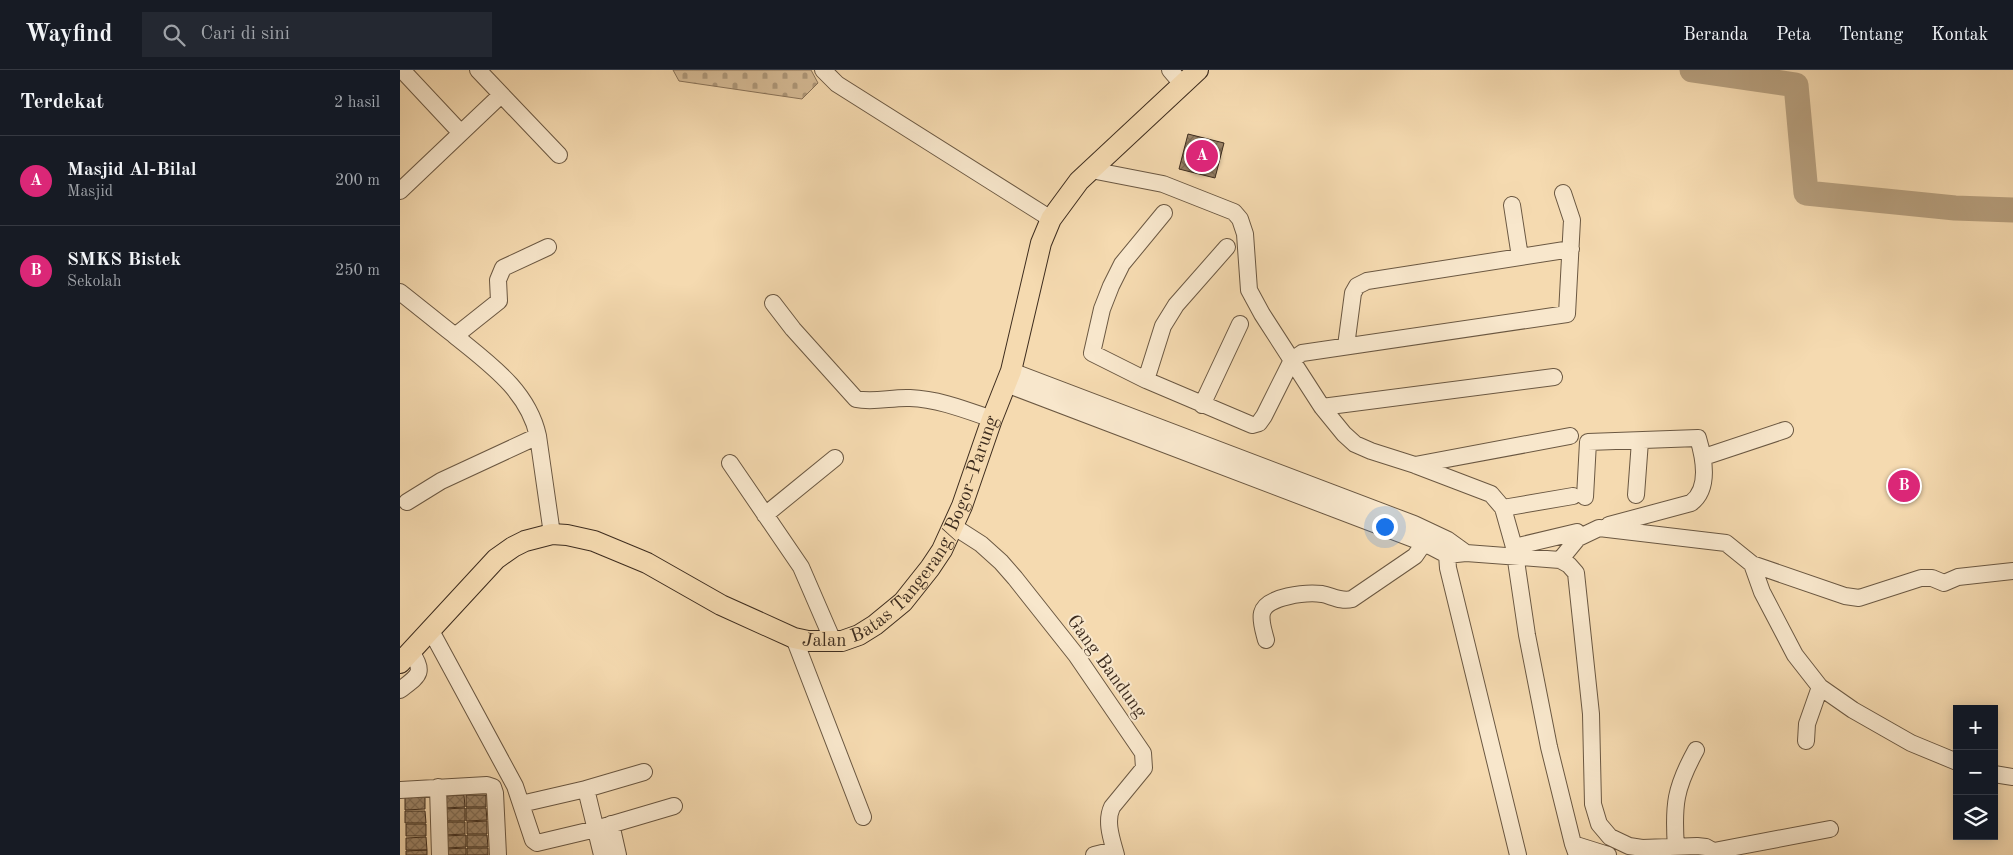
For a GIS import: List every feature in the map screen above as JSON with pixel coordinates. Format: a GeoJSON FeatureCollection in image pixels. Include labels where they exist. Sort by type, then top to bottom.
{"type":"FeatureCollection","features":[{"type":"Feature","properties":{"kind":"main road","name":"Jalan Batas Tangerang/Bogor–Parung"},"geometry":{"type":"LineString","coordinates":[[406,657],[496,559],[525,541],[538,536],[552,534],[594,541],[618,550],[666,573],[721,605],[794,638],[808,642],[842,640],[859,635],[876,625],[903,602],[930,568],[942,550],[962,506],[1008,377],[1041,243],[1052,219],[1079,182],[1176,77],[1198,70]]}},
{"type":"Feature","properties":{"kind":"street"},"geometry":{"type":"LineString","coordinates":[[402,70],[462,133]]}},
{"type":"Feature","properties":{"kind":"street"},"geometry":{"type":"LineString","coordinates":[[478,70],[559,155]]}},
{"type":"Feature","properties":{"kind":"street"},"geometry":{"type":"LineString","coordinates":[[823,70],[851,93],[1052,219]]}},
{"type":"Feature","properties":{"kind":"street"},"geometry":{"type":"LineString","coordinates":[[400,191],[501,95]]}},
{"type":"Feature","properties":{"kind":"street"},"geometry":{"type":"LineString","coordinates":[[1090,170],[1163,184],[1234,212],[1240,219],[1245,234],[1250,290],[1262,314],[1322,407],[1344,434],[1355,444],[1371,451],[1415,465],[1491,494],[1503,508],[1515,552],[1529,645],[1549,747],[1575,850],[1608,855]]}},
{"type":"Feature","properties":{"kind":"street"},"geometry":{"type":"LineString","coordinates":[[1164,213],[1122,264],[1102,309],[1092,353],[1096,357],[1146,380],[1252,425],[1259,423],[1292,360],[1302,353],[1567,314],[1572,220],[1562,193]]}},
{"type":"Feature","properties":{"kind":"street"},"geometry":{"type":"LineString","coordinates":[[1512,205],[1520,257]]}},
{"type":"Feature","properties":{"kind":"street"},"geometry":{"type":"LineString","coordinates":[[456,336],[499,301],[499,275],[504,268],[548,247]]}},
{"type":"Feature","properties":{"kind":"street"},"geometry":{"type":"LineString","coordinates":[[1146,380],[1163,326],[1176,305],[1227,247]]}},
{"type":"Feature","properties":{"kind":"street"},"geometry":{"type":"LineString","coordinates":[[1346,346],[1354,292],[1357,286],[1367,281],[1571,249]]}},
{"type":"Feature","properties":{"kind":"street"},"geometry":{"type":"LineString","coordinates":[[400,292],[488,361],[509,382],[524,402],[535,423],[538,436],[552,534]]}},
{"type":"Feature","properties":{"kind":"street"},"geometry":{"type":"LineString","coordinates":[[773,303],[793,330],[856,399],[868,402],[909,398],[925,400],[992,419]]}},
{"type":"Feature","properties":{"kind":"street"},"geometry":{"type":"LineString","coordinates":[[1202,404],[1240,324]]}},
{"type":"Feature","properties":{"kind":"street"},"geometry":{"type":"LineString","coordinates":[[1008,377],[1424,543],[1447,555],[1515,552],[1560,560],[1569,565],[1576,573],[1591,714],[1593,804],[1599,824],[1610,837],[1629,846],[1642,848],[1696,846],[1717,853],[1830,828]]}},
{"type":"Feature","properties":{"kind":"street"},"geometry":{"type":"LineString","coordinates":[[1008,377],[1414,524],[1448,540],[1466,553]]}},
{"type":"Feature","properties":{"kind":"street"},"geometry":{"type":"LineString","coordinates":[[1322,407],[1554,377]]}},
{"type":"Feature","properties":{"kind":"street"},"geometry":{"type":"LineString","coordinates":[[1704,457],[1785,430]]}},
{"type":"Feature","properties":{"kind":"street"},"geometry":{"type":"LineString","coordinates":[[407,502],[441,481],[538,436]]}},
{"type":"Feature","properties":{"kind":"street"},"geometry":{"type":"LineString","coordinates":[[1415,465],[1570,436]]}},
{"type":"Feature","properties":{"kind":"street"},"geometry":{"type":"LineString","coordinates":[[1503,508],[1579,497],[1588,442],[1698,438],[1704,457],[1702,491],[1698,498],[1691,503],[1599,528],[1578,538],[1560,560]]}},
{"type":"Feature","properties":{"kind":"street"},"geometry":{"type":"LineString","coordinates":[[1636,495],[1640,441]]}},
{"type":"Feature","properties":{"kind":"street"},"geometry":{"type":"LineString","coordinates":[[765,515],[836,458]]}},
{"type":"Feature","properties":{"kind":"street"},"geometry":{"type":"LineString","coordinates":[[730,463],[801,567],[833,641]]}},
{"type":"Feature","properties":{"kind":"street","name":"Gang Bandung"},"geometry":{"type":"LineString","coordinates":[[953,526],[981,544],[1015,578],[1080,661],[1143,752],[1144,768],[1112,807],[1109,814],[1108,821],[1115,852]]}},
{"type":"Feature","properties":{"kind":"street"},"geometry":{"type":"LineString","coordinates":[[1599,528],[1726,543],[1752,564],[1853,598],[1859,598],[1921,578],[1932,578],[1944,583],[1958,577],[2013,571]]}},
{"type":"Feature","properties":{"kind":"street"},"geometry":{"type":"LineString","coordinates":[[1515,552],[1577,532]]}},
{"type":"Feature","properties":{"kind":"street"},"geometry":{"type":"LineString","coordinates":[[1266,640],[1261,615],[1268,603],[1275,600],[1313,594],[1342,600],[1352,599],[1415,556],[1424,543]]}},
{"type":"Feature","properties":{"kind":"street"},"geometry":{"type":"LineString","coordinates":[[1447,555],[1448,568],[1518,855]]}},
{"type":"Feature","properties":{"kind":"street"},"geometry":{"type":"LineString","coordinates":[[1752,564],[1762,592],[1795,655],[1820,686],[1853,710],[1911,743],[1953,760]]}},
{"type":"Feature","properties":{"kind":"street"},"geometry":{"type":"LineString","coordinates":[[430,629],[515,786],[533,840],[537,843],[674,806]]}},
{"type":"Feature","properties":{"kind":"street"},"geometry":{"type":"LineString","coordinates":[[794,638],[863,816]]}},
{"type":"Feature","properties":{"kind":"street"},"geometry":{"type":"LineString","coordinates":[[400,690],[416,678],[420,670],[419,664],[406,657]]}},
{"type":"Feature","properties":{"kind":"street"},"geometry":{"type":"LineString","coordinates":[[1806,741],[1807,724],[1820,686]]}},
{"type":"Feature","properties":{"kind":"street"},"geometry":{"type":"LineString","coordinates":[[1676,848],[1674,814],[1680,783],[1696,750]]}},
{"type":"Feature","properties":{"kind":"street"},"geometry":{"type":"LineString","coordinates":[[521,804],[586,789],[644,772]]}},
{"type":"Feature","properties":{"kind":"street"},"geometry":{"type":"LineString","coordinates":[[1998,775],[2013,777]]}},
{"type":"Feature","properties":{"kind":"street"},"geometry":{"type":"LineString","coordinates":[[400,790],[487,785],[493,787],[495,793],[498,855]]}},
{"type":"Feature","properties":{"kind":"street"},"geometry":{"type":"LineString","coordinates":[[438,787],[440,855]]}},
{"type":"Feature","properties":{"kind":"street"},"geometry":{"type":"LineString","coordinates":[[586,789],[618,855]]}},
{"type":"Feature","properties":{"kind":"street"},"geometry":{"type":"LineString","coordinates":[[602,855],[604,826]]}},
{"type":"Feature","properties":{"kind":"street"},"geometry":{"type":"LineString","coordinates":[[1094,855],[1115,852]]}},
{"type":"Feature","properties":{"kind":"green space"},"geometry":{"type":"Polygon","coordinates":[[[673,70],[811,70],[818,83],[802,99],[679,81],[673,70]]]}},
{"type":"Feature","properties":{"kind":"building"},"geometry":{"type":"Polygon","coordinates":[[[1188,134],[1224,143],[1215,178],[1179,169],[1188,134]]]}},
{"type":"Feature","properties":{"kind":"building"},"geometry":{"type":"Polygon","coordinates":[[[464,795],[465,807],[444,808],[444,796],[464,795]]]}},
{"type":"Feature","properties":{"kind":"building"},"geometry":{"type":"Polygon","coordinates":[[[466,795],[486,795],[486,807],[466,807],[466,795]]]}},
{"type":"Feature","properties":{"kind":"building"},"geometry":{"type":"Polygon","coordinates":[[[405,797],[425,797],[425,809],[405,810],[405,797]]]}},
{"type":"Feature","properties":{"kind":"building"},"geometry":{"type":"Polygon","coordinates":[[[465,808],[465,821],[445,821],[444,809],[465,808]]]}},
{"type":"Feature","properties":{"kind":"building"},"geometry":{"type":"Polygon","coordinates":[[[466,808],[486,808],[487,820],[466,821],[466,808]]]}},
{"type":"Feature","properties":{"kind":"building"},"geometry":{"type":"Polygon","coordinates":[[[405,811],[425,811],[426,823],[405,823],[405,811]]]}},
{"type":"Feature","properties":{"kind":"building"},"geometry":{"type":"Polygon","coordinates":[[[487,821],[487,834],[467,834],[467,822],[487,821]]]}},
{"type":"Feature","properties":{"kind":"building"},"geometry":{"type":"Polygon","coordinates":[[[445,822],[465,822],[465,834],[445,835],[445,822]]]}},
{"type":"Feature","properties":{"kind":"building"},"geometry":{"type":"Polygon","coordinates":[[[406,824],[426,824],[426,836],[406,836],[406,824]]]}},
{"type":"Feature","properties":{"kind":"building"},"geometry":{"type":"Polygon","coordinates":[[[466,835],[466,847],[446,848],[445,836],[466,835]]]}},
{"type":"Feature","properties":{"kind":"building"},"geometry":{"type":"Polygon","coordinates":[[[467,835],[487,835],[488,847],[467,847],[467,835]]]}},
{"type":"Feature","properties":{"kind":"building"},"geometry":{"type":"Polygon","coordinates":[[[426,837],[427,850],[406,850],[406,838],[426,837]]]}},
{"type":"Feature","properties":{"kind":"building"},"geometry":{"type":"Polygon","coordinates":[[[466,848],[466,855],[446,855],[446,849],[466,848]]]}},
{"type":"Feature","properties":{"kind":"building"},"geometry":{"type":"Polygon","coordinates":[[[467,848],[488,848],[488,855],[467,855],[467,848]]]}},
{"type":"Feature","properties":{"kind":"building"},"geometry":{"type":"Polygon","coordinates":[[[427,850],[427,855],[406,855],[406,851],[427,850]]]}},
{"type":"Feature","properties":{"kind":"waterway"},"geometry":{"type":"LineString","coordinates":[[1692,70],[1796,85],[1806,193],[1955,208],[2013,210]]}},
{"type":"Feature","properties":{"kind":"place","name":"Masjid Al-Bilal"},"geometry":{"type":"Point","coordinates":[1202,156]}},
{"type":"Feature","properties":{"kind":"place","name":"SMKS Bistek"},"geometry":{"type":"Point","coordinates":[1904,486]}}]}
